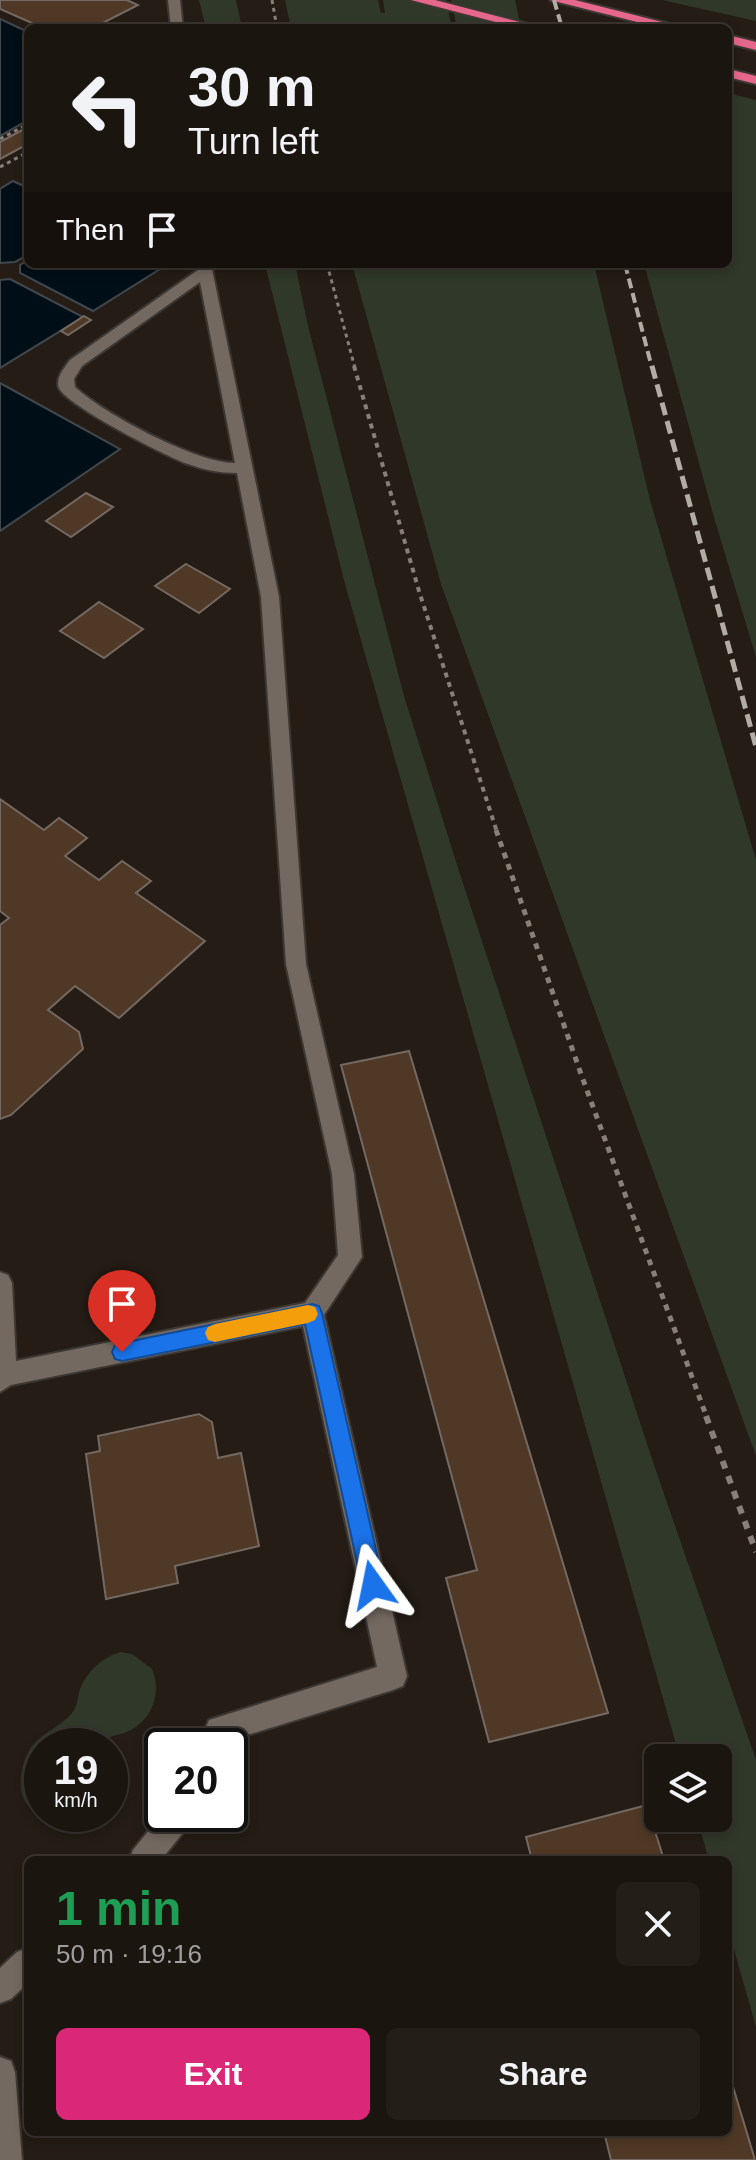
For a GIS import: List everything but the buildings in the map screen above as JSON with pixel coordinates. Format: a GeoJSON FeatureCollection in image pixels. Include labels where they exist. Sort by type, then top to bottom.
{"type":"FeatureCollection","features":[{"type":"Feature","properties":{"kind":"highway"},"geometry":{"type":"LineString","coordinates":[[418,0],[519,24]]}},
{"type":"Feature","properties":{"kind":"highway"},"geometry":{"type":"LineString","coordinates":[[557,0],[662,24]]}},
{"type":"Feature","properties":{"kind":"highway"},"geometry":{"type":"LineString","coordinates":[[732,40],[756,46]]}},
{"type":"Feature","properties":{"kind":"highway"},"geometry":{"type":"LineString","coordinates":[[732,74],[756,80]]}},
{"type":"Feature","properties":{"kind":"street"},"geometry":{"type":"LineString","coordinates":[[174,0],[177,24]]}},
{"type":"Feature","properties":{"kind":"street"},"geometry":{"type":"LineString","coordinates":[[0,1283],[2,1377],[312,1313],[350,1257],[343,1174],[296,964],[270,597],[242,468],[205,268],[76,363],[69,371],[67,388],[84,404],[191,460],[219,468],[242,468]]}},
{"type":"Feature","properties":{"kind":"street"},"geometry":{"type":"LineString","coordinates":[[225,1728],[393,1676],[312,1313]]}},
{"type":"Feature","properties":{"kind":"street"},"geometry":{"type":"LineString","coordinates":[[146,1856],[166,1832]]}},
{"type":"Feature","properties":{"kind":"street"},"geometry":{"type":"LineString","coordinates":[[0,1988],[24,1967]]}},
{"type":"Feature","properties":{"kind":"street"},"geometry":{"type":"LineString","coordinates":[[0,2072],[6,2160]]}},
{"type":"Feature","properties":{"kind":"path"},"geometry":{"type":"LineString","coordinates":[[272,0],[276,24]]}},
{"type":"Feature","properties":{"kind":"path"},"geometry":{"type":"LineString","coordinates":[[0,139],[24,126]]}},
{"type":"Feature","properties":{"kind":"path"},"geometry":{"type":"LineString","coordinates":[[0,167],[24,154]]}},
{"type":"Feature","properties":{"kind":"path"},"geometry":{"type":"LineString","coordinates":[[328,268],[378,455],[479,777],[549,984],[756,1552]]}},
{"type":"Feature","properties":{"kind":"green space"},"geometry":{"type":"Polygon","coordinates":[[[199,0],[236,0],[241,24],[205,24],[199,0]]]}},
{"type":"Feature","properties":{"kind":"green space"},"geometry":{"type":"Polygon","coordinates":[[[285,0],[378,0],[381,13],[385,13],[383,0],[446,0],[451,24],[290,24],[285,0]]]}},
{"type":"Feature","properties":{"kind":"green space"},"geometry":{"type":"Polygon","coordinates":[[[451,0],[515,0],[520,24],[456,24],[451,0]]]}},
{"type":"Feature","properties":{"kind":"green space"},"geometry":{"type":"Polygon","coordinates":[[[662,0],[756,0],[756,21],[662,0]]]}},
{"type":"Feature","properties":{"kind":"green space"},"geometry":{"type":"Polygon","coordinates":[[[732,94],[756,100],[756,657],[645,268],[732,268],[732,94]]]}},
{"type":"Feature","properties":{"kind":"green space"},"geometry":{"type":"Polygon","coordinates":[[[266,268],[296,268],[308,326],[404,696],[652,1459],[756,1760],[756,2027],[732,1942],[732,1856],[708,1856],[701,1832],[732,1832],[732,1744],[676,1744],[345,584],[266,268]]]}},
{"type":"Feature","properties":{"kind":"green space"},"geometry":{"type":"Polygon","coordinates":[[[353,268],[595,268],[650,500],[756,860],[756,1456],[441,584],[353,268]]]}},
{"type":"Feature","properties":{"kind":"green space"},"geometry":{"type":"Polygon","coordinates":[[[120,1652],[132,1654],[152,1669],[156,1688],[148,1715],[128,1731],[128,1728],[54,1728],[72,1713],[83,1682],[107,1658],[120,1652]]]}},
{"type":"Feature","properties":{"kind":"green space"},"geometry":{"type":"Polygon","coordinates":[[[24,1762],[24,1798],[22,1794],[24,1762]]]}},
{"type":"Feature","properties":{"kind":"shaded area"},"geometry":{"type":"Polygon","coordinates":[[[0,19],[24,30],[24,122],[0,136],[0,19]]]}},
{"type":"Feature","properties":{"kind":"shaded area"},"geometry":{"type":"Polygon","coordinates":[[[13,181],[24,186],[24,257],[15,262],[0,263],[0,189],[13,181]]]}},
{"type":"Feature","properties":{"kind":"shaded area"},"geometry":{"type":"Polygon","coordinates":[[[24,262],[24,268],[162,268],[93,311],[20,273],[20,265],[24,262]]]}},
{"type":"Feature","properties":{"kind":"shaded area"},"geometry":{"type":"Polygon","coordinates":[[[10,279],[83,317],[0,368],[0,280],[10,279]]]}},
{"type":"Feature","properties":{"kind":"shaded area"},"geometry":{"type":"Polygon","coordinates":[[[0,383],[120,449],[0,531],[0,383]]]}},
{"type":"Feature","properties":{"kind":"railway"},"geometry":{"type":"LineString","coordinates":[[554,0],[561,24]]}},
{"type":"Feature","properties":{"kind":"railway"},"geometry":{"type":"LineString","coordinates":[[626,268],[652,368]]}},
{"type":"Feature","properties":{"kind":"railway"},"geometry":{"type":"LineString","coordinates":[[652,366],[756,747]]}},
{"type":"Feature","properties":{"kind":"slow traffic"},"geometry":{"type":"LineString","coordinates":[[215,1333],[308,1314]]}},
{"type":"Feature","properties":{"kind":"route"},"geometry":{"type":"LineString","coordinates":[[122,1352],[312,1313],[373,1585]]}}]}
